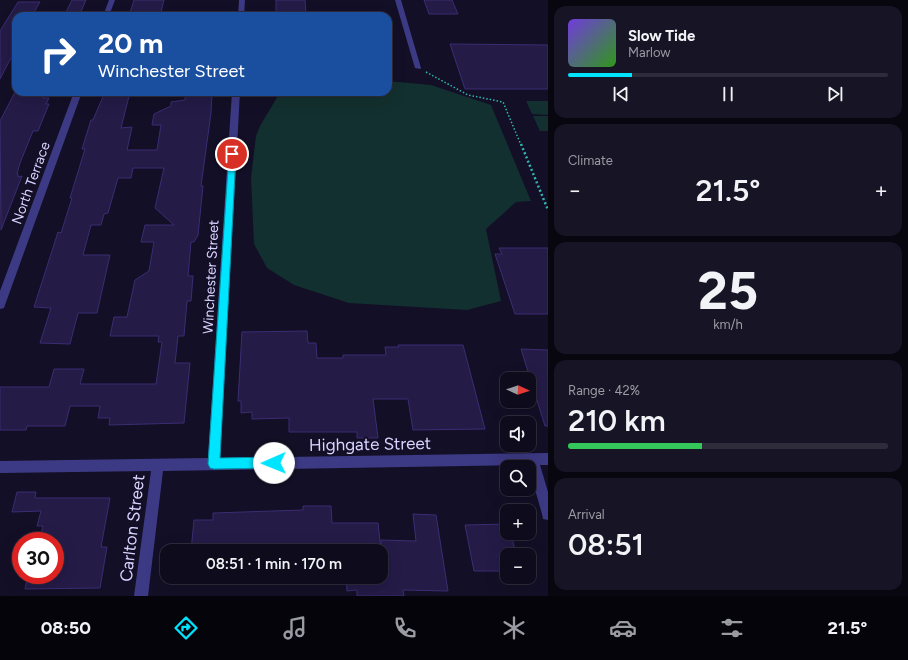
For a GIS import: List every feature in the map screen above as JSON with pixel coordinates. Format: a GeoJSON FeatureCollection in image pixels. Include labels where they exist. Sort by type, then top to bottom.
{"type":"FeatureCollection","features":[{"type":"Feature","properties":{"kind":"street"},"geometry":{"type":"LineString","coordinates":[[108,12],[112,0]]}},
{"type":"Feature","properties":{"kind":"street"},"geometry":{"type":"LineString","coordinates":[[241,12],[242,0]]}},
{"type":"Feature","properties":{"kind":"street"},"geometry":{"type":"LineString","coordinates":[[398,0],[418,68]]}},
{"type":"Feature","properties":{"kind":"street","name":"North Terrace"},"geometry":{"type":"LineString","coordinates":[[0,305],[77,96]]}},
{"type":"Feature","properties":{"kind":"street","name":"Winchester Street"},"geometry":{"type":"LineString","coordinates":[[214,464],[236,96]]}},
{"type":"Feature","properties":{"kind":"street"},"geometry":{"type":"LineString","coordinates":[[532,459],[548,514]]}},
{"type":"Feature","properties":{"kind":"street","name":"Highgate Street"},"geometry":{"type":"LineString","coordinates":[[0,466],[548,459]]}},
{"type":"Feature","properties":{"kind":"street","name":"Carlton Street"},"geometry":{"type":"LineString","coordinates":[[141,596],[158,464]]}},
{"type":"Feature","properties":{"kind":"path"},"geometry":{"type":"LineString","coordinates":[[418,68],[468,94],[503,102],[548,210]]}},
{"type":"Feature","properties":{"kind":"green space"},"geometry":{"type":"Polygon","coordinates":[[[392,81],[431,85],[491,105],[531,201],[516,202],[486,229],[501,301],[467,310],[349,303],[294,285],[267,268],[254,244],[251,178],[256,136],[260,126],[278,96],[392,96],[392,81]]]}},
{"type":"Feature","properties":{"kind":"green space"},"geometry":{"type":"Polygon","coordinates":[[[526,101],[548,101],[548,115],[532,114],[526,101]]]}},
{"type":"Feature","properties":{"kind":"green space"},"geometry":{"type":"Polygon","coordinates":[[[533,116],[548,116],[548,131],[540,131],[533,116]]]}},
{"type":"Feature","properties":{"kind":"building"},"geometry":{"type":"Polygon","coordinates":[[[72,0],[86,0],[81,12],[66,12],[72,0]]]}},
{"type":"Feature","properties":{"kind":"building"},"geometry":{"type":"Polygon","coordinates":[[[134,0],[164,0],[161,12],[130,12],[134,0]]]}},
{"type":"Feature","properties":{"kind":"building"},"geometry":{"type":"Polygon","coordinates":[[[276,0],[305,0],[306,12],[276,12],[276,0]]]}},
{"type":"Feature","properties":{"kind":"building"},"geometry":{"type":"Polygon","coordinates":[[[424,0],[452,0],[458,14],[429,14],[424,0]]]}},
{"type":"Feature","properties":{"kind":"building"},"geometry":{"type":"Polygon","coordinates":[[[18,2],[40,2],[34,12],[12,12],[12,56],[0,79],[0,31],[18,2]]]}},
{"type":"Feature","properties":{"kind":"building"},"geometry":{"type":"Polygon","coordinates":[[[450,44],[548,45],[548,89],[465,89],[450,44]]]}},
{"type":"Feature","properties":{"kind":"building"},"geometry":{"type":"Polygon","coordinates":[[[13,96],[44,96],[43,98],[49,98],[46,104],[49,104],[38,131],[33,131],[20,163],[17,174],[18,177],[22,176],[1,230],[0,121],[13,96]]]}},
{"type":"Feature","properties":{"kind":"building"},"geometry":{"type":"Polygon","coordinates":[[[103,96],[129,96],[121,128],[132,127],[127,150],[157,150],[161,125],[152,125],[154,114],[171,106],[171,102],[185,100],[186,96],[212,96],[211,113],[201,186],[203,186],[198,235],[194,242],[191,242],[188,276],[193,276],[191,301],[187,301],[184,336],[178,336],[175,363],[190,363],[184,423],[109,425],[110,418],[98,418],[100,406],[70,406],[65,426],[27,426],[26,430],[0,430],[0,387],[49,387],[54,369],[84,369],[80,384],[156,384],[162,342],[158,342],[159,336],[110,336],[114,317],[127,317],[135,280],[149,271],[154,242],[141,242],[145,225],[174,225],[155,208],[164,168],[133,168],[131,178],[118,178],[108,213],[104,214],[101,225],[91,225],[83,255],[110,255],[97,313],[78,313],[70,344],[40,343],[51,308],[34,307],[58,232],[61,233],[85,149],[82,149],[91,120],[93,120],[103,96]]]}},
{"type":"Feature","properties":{"kind":"building"},"geometry":{"type":"Polygon","coordinates":[[[499,248],[548,248],[548,314],[515,314],[495,254],[502,254],[499,248]]]}},
{"type":"Feature","properties":{"kind":"building"},"geometry":{"type":"Polygon","coordinates":[[[307,331],[308,343],[316,343],[317,358],[343,358],[343,355],[386,355],[385,347],[399,347],[398,345],[463,345],[485,429],[413,430],[408,399],[373,399],[378,438],[357,438],[357,432],[289,432],[289,418],[252,419],[252,412],[241,413],[241,401],[238,401],[242,332],[307,331]]]}},
{"type":"Feature","properties":{"kind":"building"},"geometry":{"type":"Polygon","coordinates":[[[521,349],[548,350],[548,426],[545,426],[536,397],[536,372],[528,372],[521,349]]]}},
{"type":"Feature","properties":{"kind":"building"},"geometry":{"type":"Polygon","coordinates":[[[17,492],[36,492],[35,498],[110,498],[101,547],[107,547],[100,588],[25,589],[26,584],[64,584],[64,532],[41,532],[43,526],[37,526],[41,511],[12,512],[17,492]]]}},
{"type":"Feature","properties":{"kind":"building"},"geometry":{"type":"Polygon","coordinates":[[[303,506],[331,506],[332,523],[378,523],[380,544],[192,544],[194,520],[213,520],[213,513],[303,510],[303,506]]]}},
{"type":"Feature","properties":{"kind":"building"},"geometry":{"type":"Polygon","coordinates":[[[413,514],[436,515],[448,591],[403,590],[404,596],[357,596],[357,590],[347,591],[346,584],[388,584],[388,544],[381,544],[381,540],[416,541],[413,514]]]}},
{"type":"Feature","properties":{"kind":"building"},"geometry":{"type":"Polygon","coordinates":[[[500,524],[500,540],[513,540],[514,548],[500,548],[500,571],[474,571],[465,525],[500,524]]]}},
{"type":"Feature","properties":{"kind":"route"},"geometry":{"type":"LineString","coordinates":[[232,154],[214,464],[274,463]]}}]}
